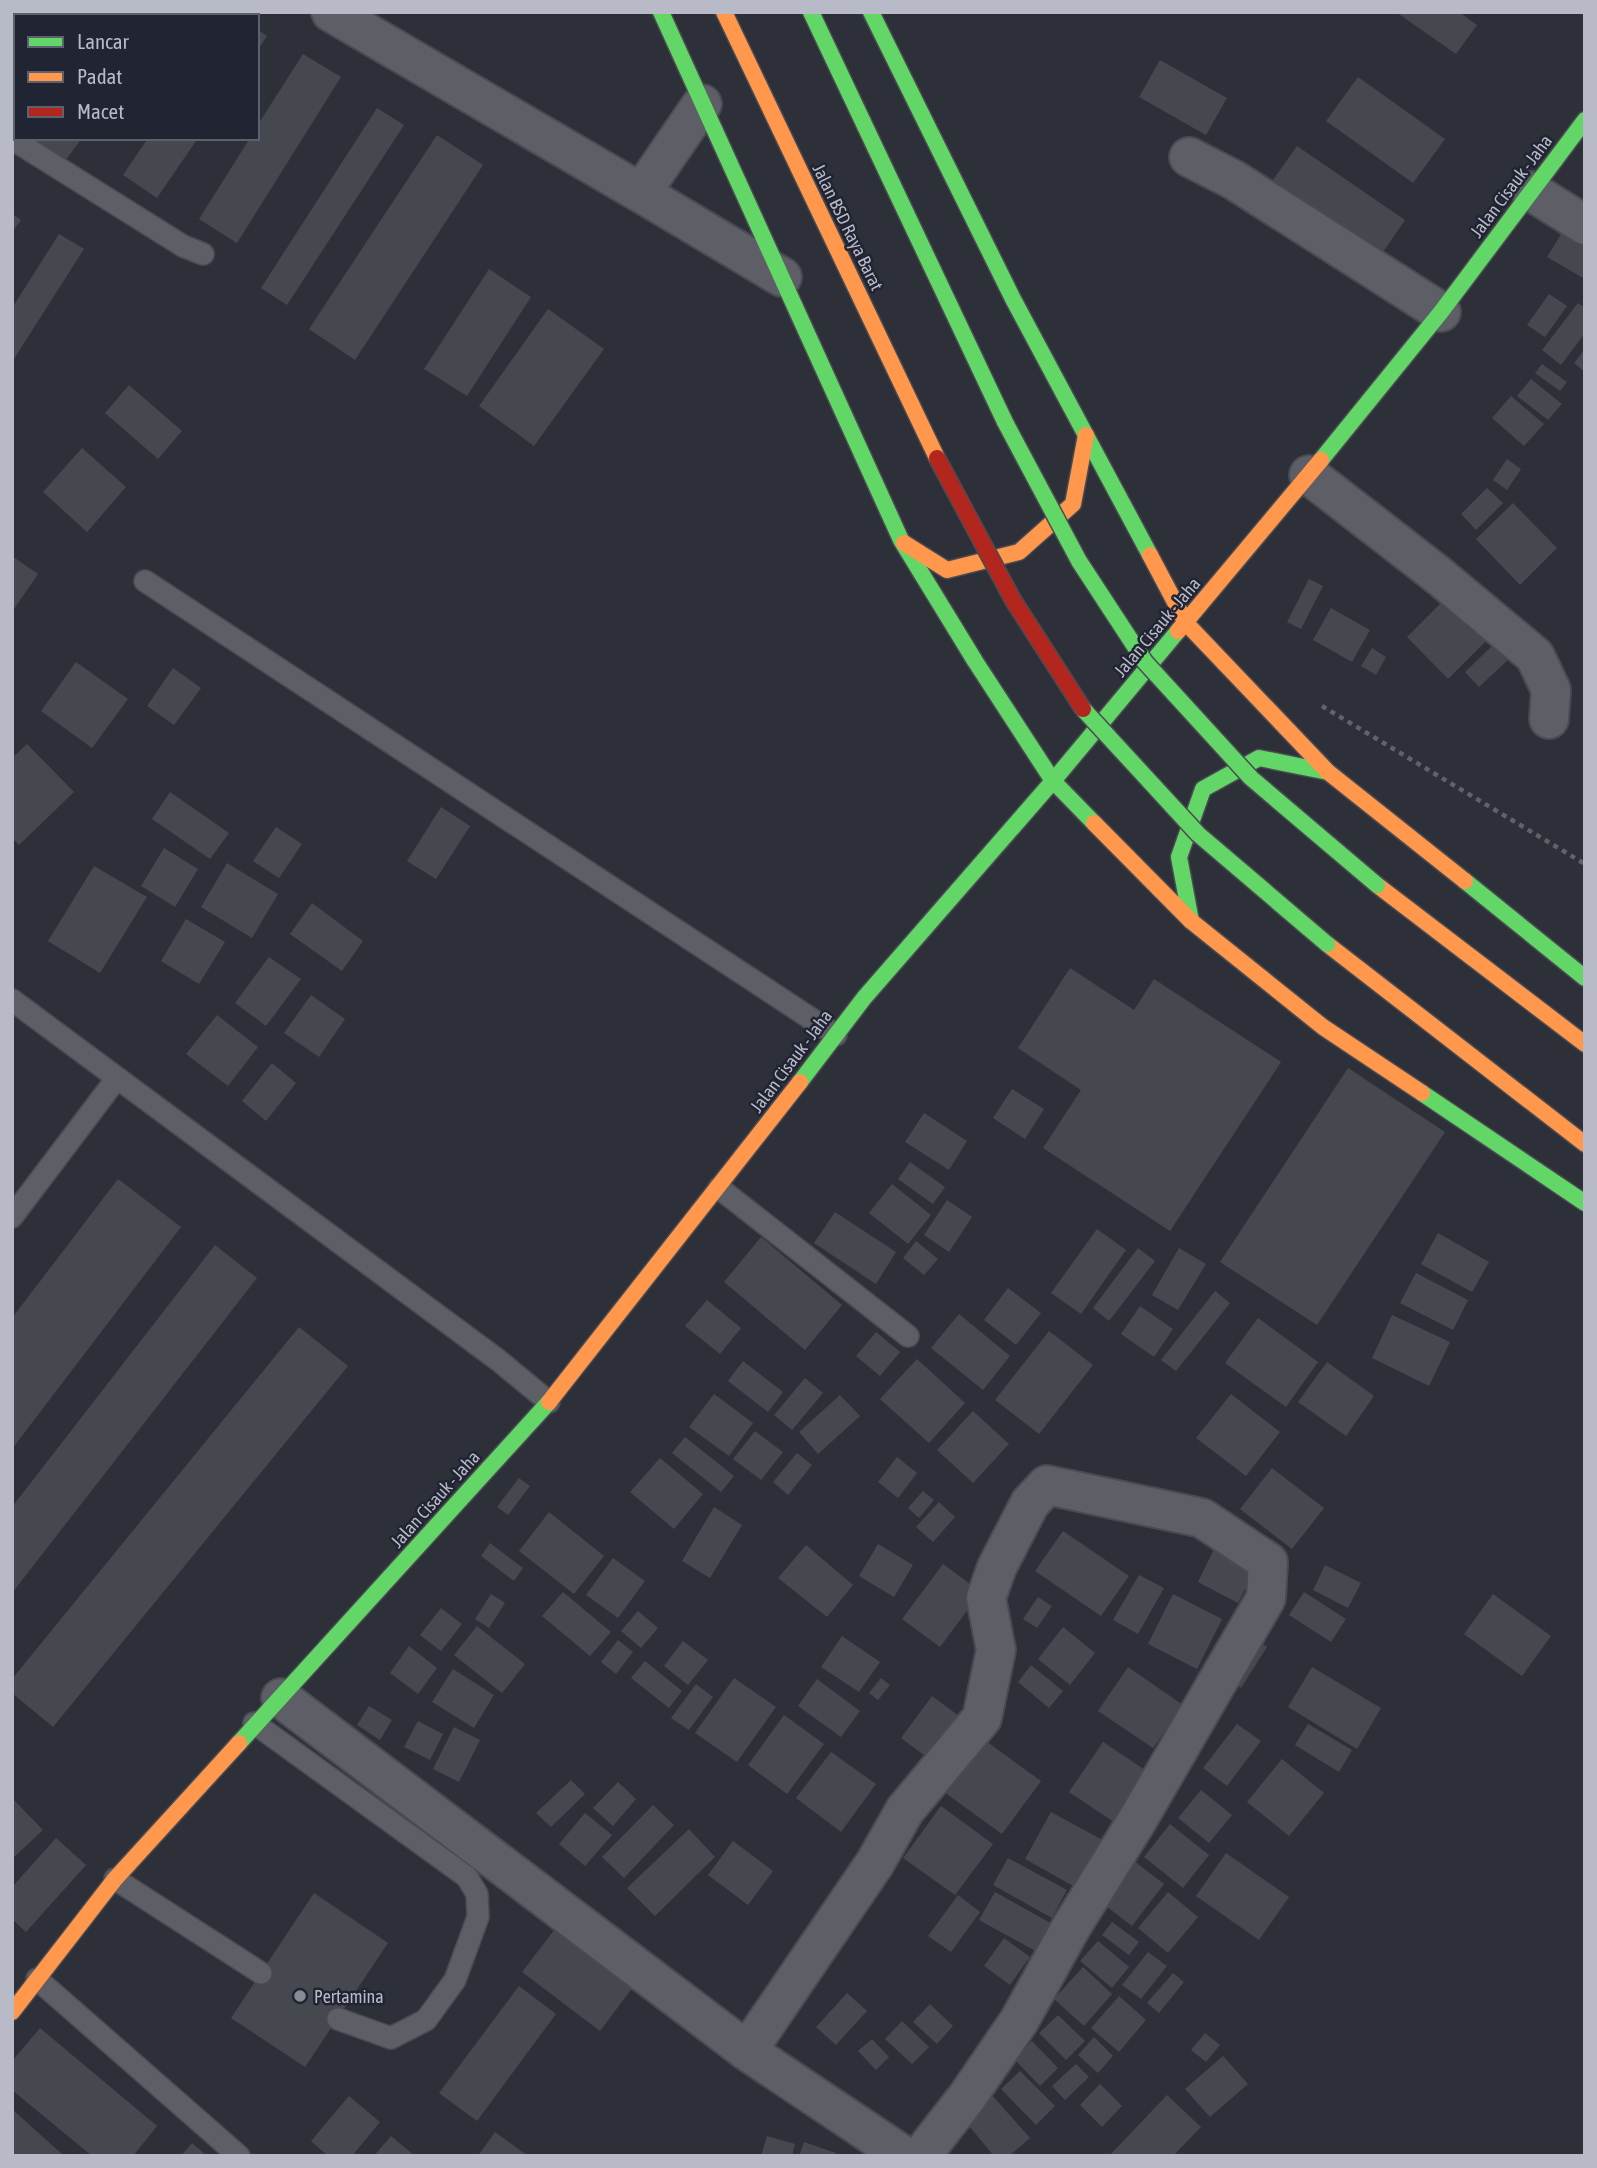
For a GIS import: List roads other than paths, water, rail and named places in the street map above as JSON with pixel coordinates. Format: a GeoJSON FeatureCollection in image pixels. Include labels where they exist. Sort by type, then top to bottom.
{"type":"FeatureCollection","features":[{"type":"Feature","properties":{"kind":"main road"},"geometry":{"type":"LineString","coordinates":[[661,12],[901,540],[1053,781],[1191,921],[1323,1027],[1585,1203]]}},
{"type":"Feature","properties":{"kind":"main road","name":"Jalan BSD Raya Barat"},"geometry":{"type":"LineString","coordinates":[[724,12],[937,458],[1013,600],[1084,710],[1198,834],[1327,944],[1585,1144]]}},
{"type":"Feature","properties":{"kind":"main road"},"geometry":{"type":"LineString","coordinates":[[811,12],[1004,422],[1079,561],[1145,662],[1251,778],[1377,885],[1585,1044]]}},
{"type":"Feature","properties":{"kind":"main road"},"geometry":{"type":"LineString","coordinates":[[871,12],[1013,299],[1186,623],[1328,772],[1585,978]]}},
{"type":"Feature","properties":{"kind":"main road","name":"Jalan Cisauk - Jaha"},"geometry":{"type":"LineString","coordinates":[[12,2011],[115,1879],[549,1402],[719,1188],[864,998],[1053,781],[1309,475],[1441,312],[1585,120]]}},
{"type":"Feature","properties":{"kind":"main road"},"geometry":{"type":"LineString","coordinates":[[901,540],[947,570],[1019,552],[1073,504],[1086,435]]}},
{"type":"Feature","properties":{"kind":"main road"},"geometry":{"type":"LineString","coordinates":[[1191,921],[1179,857],[1203,789],[1259,758],[1328,772]]}},
{"type":"Feature","properties":{"kind":"street"},"geometry":{"type":"LineString","coordinates":[[331,12],[782,277]]}},
{"type":"Feature","properties":{"kind":"street"},"geometry":{"type":"LineString","coordinates":[[640,193],[702,104]]}},
{"type":"Feature","properties":{"kind":"street"},"geometry":{"type":"LineString","coordinates":[[1189,158],[1234,180],[1441,312]]}},
{"type":"Feature","properties":{"kind":"street"},"geometry":{"type":"LineString","coordinates":[[1531,191],[1585,225]]}},
{"type":"Feature","properties":{"kind":"street"},"geometry":{"type":"LineString","coordinates":[[1309,475],[1438,575],[1535,656],[1551,690],[1549,719]]}},
{"type":"Feature","properties":{"kind":"street"},"geometry":{"type":"LineString","coordinates":[[747,2051],[876,1863],[905,1810],[982,1718],[996,1650],[986,1598],[997,1567],[1030,1503],[1047,1485],[1202,1518],[1268,1562],[1266,1598],[1138,1819],[1070,1929],[1019,2021],[967,2097],[921,2156]]}},
{"type":"Feature","properties":{"kind":"street"},"geometry":{"type":"LineString","coordinates":[[268,1711],[747,2051],[904,2156]]}},
{"type":"Feature","properties":{"kind":"lane"},"geometry":{"type":"LineString","coordinates":[[12,139],[183,246],[202,254]]}},
{"type":"Feature","properties":{"kind":"lane"},"geometry":{"type":"LineString","coordinates":[[145,581],[836,1035]]}},
{"type":"Feature","properties":{"kind":"lane"},"geometry":{"type":"LineString","coordinates":[[12,1000],[498,1360],[549,1402]]}},
{"type":"Feature","properties":{"kind":"lane"},"geometry":{"type":"LineString","coordinates":[[12,1217],[117,1078]]}},
{"type":"Feature","properties":{"kind":"lane"},"geometry":{"type":"LineString","coordinates":[[719,1188],[908,1336]]}},
{"type":"Feature","properties":{"kind":"lane"},"geometry":{"type":"LineString","coordinates":[[268,1711],[467,1877],[477,1894],[478,1917],[455,1980],[426,2020],[391,2038],[338,2019]]}},
{"type":"Feature","properties":{"kind":"lane"},"geometry":{"type":"LineString","coordinates":[[115,1879],[261,1973]]}},
{"type":"Feature","properties":{"kind":"lane"},"geometry":{"type":"LineString","coordinates":[[37,1979],[239,2156]]}},
{"type":"Feature","properties":{"kind":"place","name":"Pertamina"},"geometry":{"type":"Point","coordinates":[300,1996]}}]}
